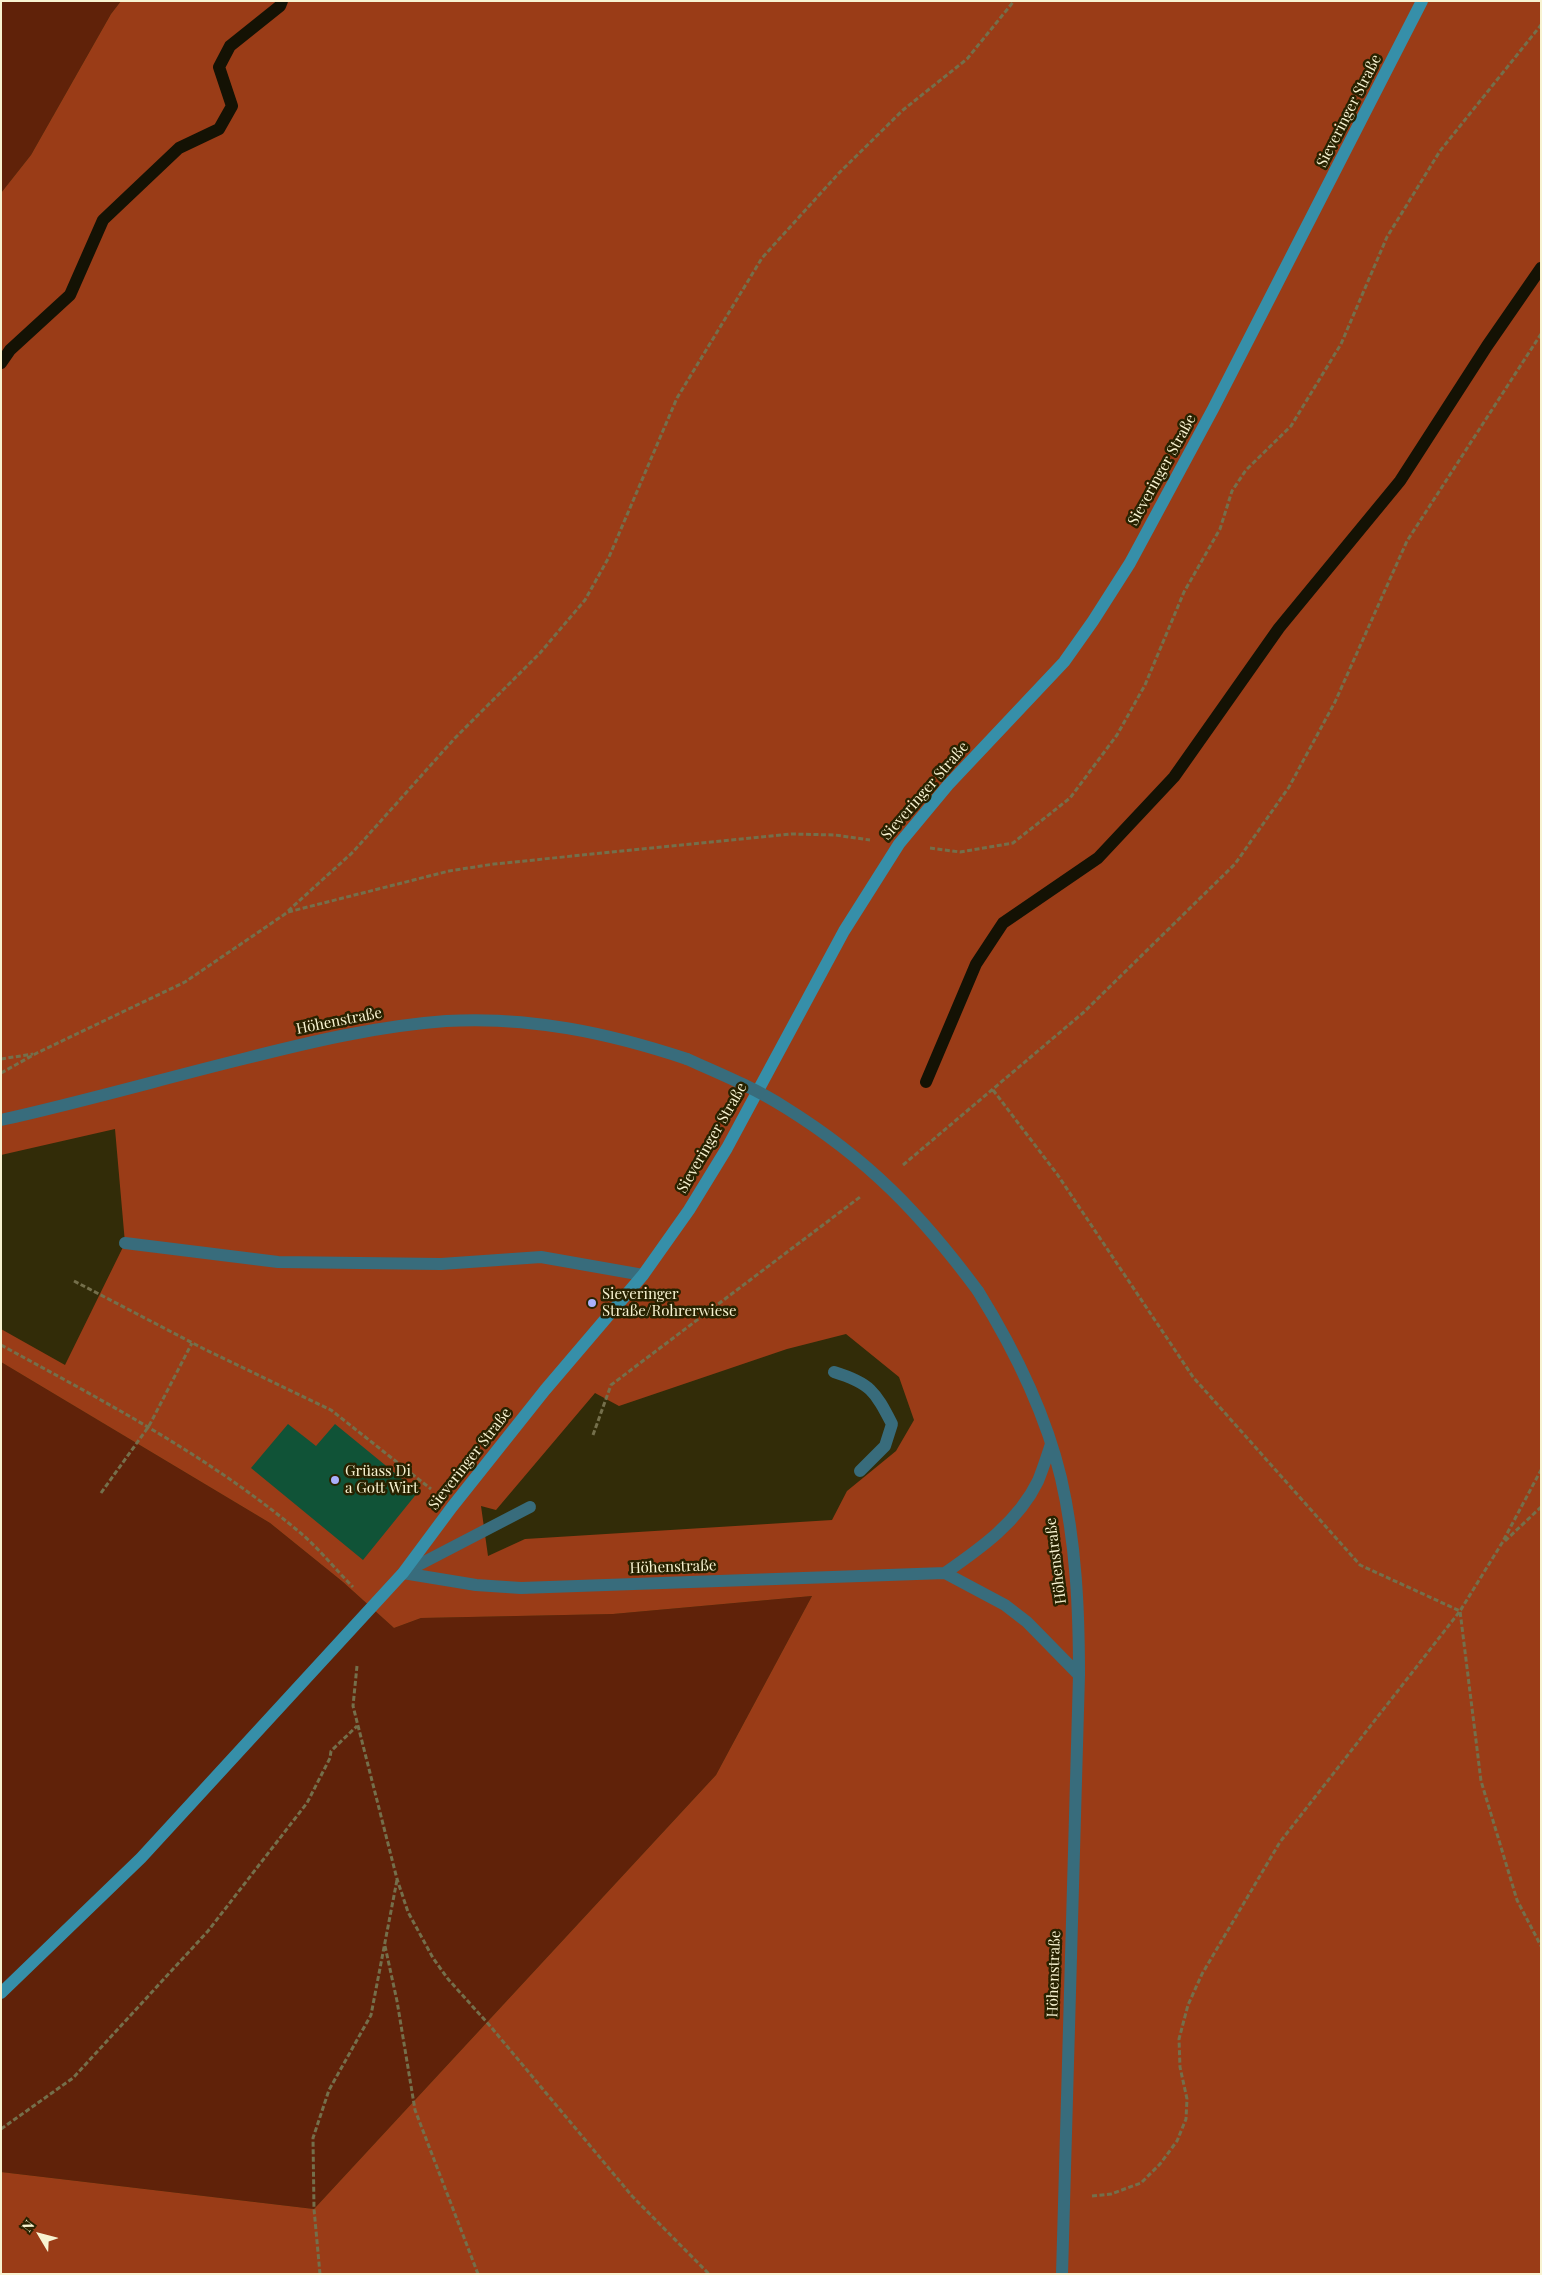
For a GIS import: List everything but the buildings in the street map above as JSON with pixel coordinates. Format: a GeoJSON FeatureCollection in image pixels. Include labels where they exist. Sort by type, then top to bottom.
{"type":"FeatureCollection","features":[{"type":"Feature","properties":{"kind":"main road","name":"Sieveringer Straße"},"geometry":{"type":"LineString","coordinates":[[1,1993],[141,1858],[362,1619],[403,1572],[545,1390],[643,1275],[689,1210],[727,1148],[844,930],[899,844],[948,785],[1064,662],[1093,621],[1124,571],[1213,409],[1422,1]]}},
{"type":"Feature","properties":{"kind":"street","name":"Höhenstraße"},"geometry":{"type":"LineString","coordinates":[[1,1120],[307,1043],[382,1028],[447,1021],[514,1022],[584,1030],[647,1046],[687,1059],[755,1090],[785,1107],[846,1148],[921,1218],[978,1291],[1005,1335],[1024,1373],[1051,1444],[1061,1478],[1075,1565],[1079,1675],[1062,2274]]}},
{"type":"Feature","properties":{"kind":"street"},"geometry":{"type":"LineString","coordinates":[[125,1243],[278,1262],[442,1264],[542,1257],[643,1275]]}},
{"type":"Feature","properties":{"kind":"street"},"geometry":{"type":"LineString","coordinates":[[834,1372],[859,1380],[878,1398],[892,1424],[884,1446],[860,1471]]}},
{"type":"Feature","properties":{"kind":"street"},"geometry":{"type":"LineString","coordinates":[[1051,1444],[1038,1481],[1025,1502],[1004,1528],[945,1573],[1005,1605],[1027,1622],[1079,1675]]}},
{"type":"Feature","properties":{"kind":"street"},"geometry":{"type":"LineString","coordinates":[[403,1572],[530,1507]]}},
{"type":"Feature","properties":{"kind":"street","name":"Höhenstraße"},"geometry":{"type":"LineString","coordinates":[[403,1572],[476,1585],[521,1588],[945,1573]]}},
{"type":"Feature","properties":{"kind":"path"},"geometry":{"type":"LineString","coordinates":[[1,1073],[37,1053],[185,982],[288,912],[353,852],[456,738],[540,653],[585,600],[609,557],[678,398],[762,258],[840,173],[896,117],[967,59],[1014,1]]}},
{"type":"Feature","properties":{"kind":"path"},"geometry":{"type":"LineString","coordinates":[[288,912],[449,871],[677,844],[791,834],[835,835],[960,852],[1013,843],[1070,798],[1117,735],[1145,685],[1184,592],[1220,529],[1232,491],[1246,470],[1292,426],[1342,344],[1387,237],[1440,151],[1541,25]]}},
{"type":"Feature","properties":{"kind":"path"},"geometry":{"type":"LineString","coordinates":[[902,1165],[1084,1012],[1235,864],[1289,787],[1335,702],[1407,541],[1541,334]]}},
{"type":"Feature","properties":{"kind":"path"},"geometry":{"type":"LineString","coordinates":[[1,1059],[37,1053]]}},
{"type":"Feature","properties":{"kind":"path"},"geometry":{"type":"LineString","coordinates":[[993,1090],[1057,1174],[1193,1377],[1360,1565],[1460,1611]]}},
{"type":"Feature","properties":{"kind":"path"},"geometry":{"type":"LineString","coordinates":[[593,1435],[611,1385],[863,1195]]}},
{"type":"Feature","properties":{"kind":"path"},"geometry":{"type":"LineString","coordinates":[[74,1281],[192,1343],[331,1410],[452,1507]]}},
{"type":"Feature","properties":{"kind":"path"},"geometry":{"type":"LineString","coordinates":[[101,1493],[150,1426],[192,1343]]}},
{"type":"Feature","properties":{"kind":"path"},"geometry":{"type":"LineString","coordinates":[[1,1344],[150,1426],[240,1486],[298,1531],[356,1591],[362,1619],[353,1706],[397,1879],[408,1912],[418,1932],[448,1979],[632,2196],[709,2274]]}},
{"type":"Feature","properties":{"kind":"path"},"geometry":{"type":"LineString","coordinates":[[1064,2198],[1111,2194],[1141,2183],[1160,2164],[1177,2141],[1186,2119],[1186,2099],[1180,2067],[1179,2039],[1188,2005],[1202,1974],[1280,1842],[1460,1611],[1502,1543],[1541,1470]]}},
{"type":"Feature","properties":{"kind":"path"},"geometry":{"type":"LineString","coordinates":[[1502,1543],[1541,1507]]}},
{"type":"Feature","properties":{"kind":"path"},"geometry":{"type":"LineString","coordinates":[[1460,1611],[1481,1780],[1517,1900],[1541,1946]]}},
{"type":"Feature","properties":{"kind":"path"},"geometry":{"type":"LineString","coordinates":[[1,2129],[73,2078],[208,1931],[307,1803],[330,1758],[331,1751],[358,1726]]}},
{"type":"Feature","properties":{"kind":"path"},"geometry":{"type":"LineString","coordinates":[[320,2274],[314,2209],[313,2138],[329,2090],[371,2015],[397,1879]]}},
{"type":"Feature","properties":{"kind":"path"},"geometry":{"type":"LineString","coordinates":[[385,1942],[415,2110],[478,2274]]}},
{"type":"Feature","properties":{"kind":"shaded area"},"geometry":{"type":"Polygon","coordinates":[[[1,1],[121,1],[111,14],[31,155],[1,193],[1,1]]]}},
{"type":"Feature","properties":{"kind":"shaded area"},"geometry":{"type":"Polygon","coordinates":[[[121,1],[1541,1],[1541,2274],[1,2274],[1,2172],[314,2209],[716,1775],[812,1596],[613,1614],[421,1618],[394,1628],[343,1582],[270,1523],[1,1362],[1,1329],[65,1365],[125,1243],[115,1129],[1,1155],[1,193],[31,155],[111,14],[121,1]],[[846,1334],[787,1349],[619,1406],[595,1393],[496,1510],[481,1506],[488,1556],[525,1539],[832,1520],[847,1491],[896,1451],[914,1420],[899,1377],[846,1334]]]}},
{"type":"Feature","properties":{"kind":"shaded area"},"geometry":{"type":"Polygon","coordinates":[[[1,1362],[270,1523],[343,1582],[394,1628],[421,1618],[613,1614],[812,1596],[716,1775],[314,2209],[1,2172],[1,1362]]]}},
{"type":"Feature","properties":{"kind":"waterway"},"geometry":{"type":"LineString","coordinates":[[1,363],[10,350],[70,295],[103,220],[179,148],[219,129],[232,106],[219,67],[230,46],[280,6],[282,1]]}},
{"type":"Feature","properties":{"kind":"waterway"},"geometry":{"type":"LineString","coordinates":[[926,1082],[976,964],[1003,923],[1098,858],[1174,777],[1279,628],[1400,481],[1487,346],[1541,268]]}},
{"type":"Feature","properties":{"kind":"place","name":"Sieveringer Straße/Rohrerwiese"},"geometry":{"type":"Point","coordinates":[592,1303]}},
{"type":"Feature","properties":{"kind":"place","name":"Grüass Di a Gott Wirt"},"geometry":{"type":"Point","coordinates":[335,1480]}}]}
